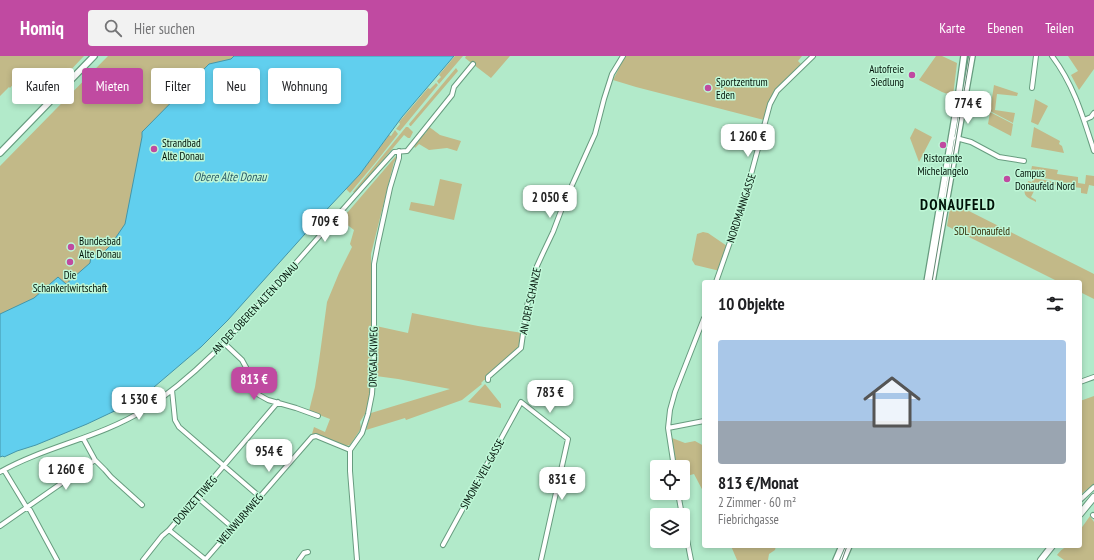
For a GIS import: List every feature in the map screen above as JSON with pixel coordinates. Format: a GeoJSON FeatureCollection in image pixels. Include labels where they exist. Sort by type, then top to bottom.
{"type":"FeatureCollection","features":[{"type":"Feature","properties":{"kind":"main road"},"geometry":{"type":"LineString","coordinates":[[0,153],[94,56]]}},
{"type":"Feature","properties":{"kind":"main road"},"geometry":{"type":"LineString","coordinates":[[932,280],[955,138],[964,56]]}},
{"type":"Feature","properties":{"kind":"main road"},"geometry":{"type":"LineString","coordinates":[[927,280],[972,56]]}},
{"type":"Feature","properties":{"kind":"main road"},"geometry":{"type":"LineString","coordinates":[[1082,512],[1094,497]]}},
{"type":"Feature","properties":{"kind":"main road"},"geometry":{"type":"LineString","coordinates":[[1082,516],[1094,501]]}},
{"type":"Feature","properties":{"kind":"main road"},"geometry":{"type":"LineString","coordinates":[[836,560],[841,548]]}},
{"type":"Feature","properties":{"kind":"main road"},"geometry":{"type":"LineString","coordinates":[[843,560],[848,548]]}},
{"type":"Feature","properties":{"kind":"main road"},"geometry":{"type":"LineString","coordinates":[[1041,560],[1050,548]]}},
{"type":"Feature","properties":{"kind":"main road"},"geometry":{"type":"LineString","coordinates":[[1046,560],[1055,548]]}},
{"type":"Feature","properties":{"kind":"street","name":"AN DER SCHANZE"},"geometry":{"type":"LineString","coordinates":[[488,380],[488,377],[521,348],[527,306],[537,266],[595,134],[612,74],[623,56]]}},
{"type":"Feature","properties":{"kind":"street","name":"NORDMANNGASSE"},"geometry":{"type":"LineString","coordinates":[[717,280],[742,208],[768,112],[774,96],[777,91],[813,56]]}},
{"type":"Feature","properties":{"kind":"street"},"geometry":{"type":"LineString","coordinates":[[1032,88],[1036,56]]}},
{"type":"Feature","properties":{"kind":"street"},"geometry":{"type":"LineString","coordinates":[[1052,56],[1071,85],[1094,151]]}},
{"type":"Feature","properties":{"kind":"street","name":"AN DER OBEREN ALTEN DONAU"},"geometry":{"type":"LineString","coordinates":[[2,471],[39,453],[113,426],[138,413],[172,390],[224,342],[306,253],[394,152],[407,151],[452,95],[454,87],[473,64]]}},
{"type":"Feature","properties":{"kind":"street"},"geometry":{"type":"LineString","coordinates":[[1084,120],[1091,117],[1094,113]]}},
{"type":"Feature","properties":{"kind":"street"},"geometry":{"type":"LineString","coordinates":[[955,138],[971,142],[1000,157],[1024,161]]}},
{"type":"Feature","properties":{"kind":"street","name":"DRYGALSKIWEG"},"geometry":{"type":"LineString","coordinates":[[350,450],[362,433],[372,394],[374,361],[374,264],[389,195],[399,158],[399,151]]}},
{"type":"Feature","properties":{"kind":"street"},"geometry":{"type":"LineString","coordinates":[[673,460],[668,418],[672,401],[702,323]]}},
{"type":"Feature","properties":{"kind":"street"},"geometry":{"type":"LineString","coordinates":[[224,342],[242,360],[259,395],[268,400],[318,416]]}},
{"type":"Feature","properties":{"kind":"street"},"geometry":{"type":"LineString","coordinates":[[1082,381],[1094,376]]}},
{"type":"Feature","properties":{"kind":"street"},"geometry":{"type":"LineString","coordinates":[[172,390],[175,420],[179,427],[260,497]]}},
{"type":"Feature","properties":{"kind":"street","name":"DONIZETTIWEG"},"geometry":{"type":"LineString","coordinates":[[143,560],[278,402]]}},
{"type":"Feature","properties":{"kind":"street","name":"SIMONE-VEIL-GASSE"},"geometry":{"type":"LineString","coordinates":[[443,545],[521,402],[568,439],[541,560]]}},
{"type":"Feature","properties":{"kind":"street"},"geometry":{"type":"LineString","coordinates":[[668,428],[702,421]]}},
{"type":"Feature","properties":{"kind":"street","name":"WEINWURMWEG"},"geometry":{"type":"LineString","coordinates":[[205,560],[312,437],[316,436],[350,450]]}},
{"type":"Feature","properties":{"kind":"street"},"geometry":{"type":"LineString","coordinates":[[83,438],[95,460],[111,477],[142,505]]}},
{"type":"Feature","properties":{"kind":"street"},"geometry":{"type":"LineString","coordinates":[[350,450],[350,471],[357,560]]}},
{"type":"Feature","properties":{"kind":"street"},"geometry":{"type":"LineString","coordinates":[[0,526],[95,460]]}},
{"type":"Feature","properties":{"kind":"street"},"geometry":{"type":"LineString","coordinates":[[2,471],[27,508],[30,510],[57,560]]}},
{"type":"Feature","properties":{"kind":"street"},"geometry":{"type":"LineString","coordinates":[[1082,498],[1094,487]]}},
{"type":"Feature","properties":{"kind":"street"},"geometry":{"type":"LineString","coordinates":[[197,497],[233,528]]}},
{"type":"Feature","properties":{"kind":"street"},"geometry":{"type":"LineString","coordinates":[[169,530],[205,560]]}},
{"type":"Feature","properties":{"kind":"street"},"geometry":{"type":"LineString","coordinates":[[689,548],[691,560]]}},
{"type":"Feature","properties":{"kind":"street"},"geometry":{"type":"LineString","coordinates":[[299,560],[304,553],[308,552]]}},
{"type":"Feature","properties":{"kind":"green space"},"geometry":{"type":"Polygon","coordinates":[[[0,56],[84,56],[73,68],[12,68],[12,86],[0,96],[0,56]]]}},
{"type":"Feature","properties":{"kind":"green space"},"geometry":{"type":"Polygon","coordinates":[[[108,56],[298,56],[286,68],[268,68],[268,87],[260,95],[260,68],[213,68],[213,104],[252,104],[0,365],[0,166],[61,104],[74,104],[74,91],[82,82],[82,104],[143,104],[143,68],[96,68],[108,56]]]}},
{"type":"Feature","properties":{"kind":"green space"},"geometry":{"type":"Polygon","coordinates":[[[455,56],[463,56],[439,84],[437,81],[441,77],[439,75],[455,56]]]}},
{"type":"Feature","properties":{"kind":"green space"},"geometry":{"type":"Polygon","coordinates":[[[466,56],[510,56],[491,78],[465,58],[466,56]]]}},
{"type":"Feature","properties":{"kind":"green space","name":"Sportzentrum Eden"},"geometry":{"type":"Polygon","coordinates":[[[625,56],[802,56],[798,61],[801,64],[775,91],[768,105],[764,120],[613,80],[625,56]]]}},
{"type":"Feature","properties":{"kind":"green space"},"geometry":{"type":"Polygon","coordinates":[[[936,56],[942,56],[957,63],[953,96],[919,80],[936,56]]]}},
{"type":"Feature","properties":{"kind":"green space"},"geometry":{"type":"Polygon","coordinates":[[[1068,56],[1094,56],[1094,69],[1079,90],[1071,75],[1078,71],[1068,56]]]}},
{"type":"Feature","properties":{"kind":"green space"},"geometry":{"type":"Polygon","coordinates":[[[456,68],[458,71],[410,126],[409,124],[456,68]]]}},
{"type":"Feature","properties":{"kind":"green space"},"geometry":{"type":"Polygon","coordinates":[[[436,83],[438,85],[400,131],[396,129],[400,124],[399,122],[428,88],[430,89],[436,83]]]}},
{"type":"Feature","properties":{"kind":"green space"},"geometry":{"type":"Polygon","coordinates":[[[994,85],[1018,93],[1017,96],[997,94],[995,110],[1015,113],[1013,123],[990,111],[994,85]]]}},
{"type":"Feature","properties":{"kind":"green space"},"geometry":{"type":"Polygon","coordinates":[[[1035,99],[1048,106],[1038,125],[1031,122],[1035,99]]]}},
{"type":"Feature","properties":{"kind":"green space"},"geometry":{"type":"Polygon","coordinates":[[[990,112],[1013,124],[1011,136],[988,124],[990,112]]]}},
{"type":"Feature","properties":{"kind":"green space"},"geometry":{"type":"Polygon","coordinates":[[[428,126],[440,135],[461,141],[457,151],[447,148],[429,150],[419,144],[415,148],[413,144],[426,133],[428,126]]]}},
{"type":"Feature","properties":{"kind":"green space"},"geometry":{"type":"Polygon","coordinates":[[[406,127],[413,132],[410,138],[404,135],[355,193],[353,192],[406,127]]]}},
{"type":"Feature","properties":{"kind":"green space"},"geometry":{"type":"Polygon","coordinates":[[[1034,127],[1060,141],[1059,144],[1062,146],[1064,153],[1031,147],[1034,127]]]}},
{"type":"Feature","properties":{"kind":"green space"},"geometry":{"type":"Polygon","coordinates":[[[915,128],[932,137],[919,162],[910,138],[915,128]]]}},
{"type":"Feature","properties":{"kind":"green space"},"geometry":{"type":"Polygon","coordinates":[[[395,130],[398,134],[350,193],[346,189],[360,174],[389,135],[391,136],[395,130]]]}},
{"type":"Feature","properties":{"kind":"green space"},"geometry":{"type":"Polygon","coordinates":[[[396,156],[397,159],[394,162],[371,254],[372,362],[370,398],[366,412],[360,422],[361,428],[350,445],[346,446],[312,434],[314,427],[325,432],[330,419],[309,411],[315,387],[327,302],[352,247],[350,244],[354,230],[341,220],[396,156]]]}},
{"type":"Feature","properties":{"kind":"green space"},"geometry":{"type":"Polygon","coordinates":[[[1032,166],[1058,170],[1057,174],[1078,177],[1078,183],[1085,184],[1086,175],[1094,176],[1094,186],[1089,185],[1087,194],[1081,193],[1081,188],[1059,185],[1060,181],[1033,176],[1034,171],[1031,171],[1032,166]]]}},
{"type":"Feature","properties":{"kind":"green space"},"geometry":{"type":"Polygon","coordinates":[[[1033,178],[1056,182],[1056,185],[1038,183],[1031,197],[1036,200],[1036,202],[1025,195],[1025,186],[1027,186],[1028,181],[1032,182],[1033,178]]]}},
{"type":"Feature","properties":{"kind":"green space"},"geometry":{"type":"Polygon","coordinates":[[[440,179],[462,184],[454,220],[409,210],[411,202],[434,206],[440,179]]]}},
{"type":"Feature","properties":{"kind":"green space","name":"SDL Donaufeld"},"geometry":{"type":"Polygon","coordinates":[[[951,202],[1094,274],[1094,299],[1082,293],[1082,280],[1055,280],[947,226],[951,202]]]}},
{"type":"Feature","properties":{"kind":"green space"},"geometry":{"type":"Polygon","coordinates":[[[703,232],[708,233],[727,246],[720,271],[695,265],[692,260],[697,234],[703,232]]]}},
{"type":"Feature","properties":{"kind":"green space"},"geometry":{"type":"Polygon","coordinates":[[[412,313],[523,333],[521,348],[516,355],[488,380],[484,380],[481,383],[482,384],[462,400],[406,420],[405,418],[366,430],[371,413],[450,389],[376,376],[376,326],[408,333],[412,313]]]}},
{"type":"Feature","properties":{"kind":"green space"},"geometry":{"type":"Polygon","coordinates":[[[485,384],[501,404],[501,408],[468,402],[485,384]]]}},
{"type":"Feature","properties":{"kind":"green space"},"geometry":{"type":"Polygon","coordinates":[[[1094,396],[1094,484],[1082,493],[1082,400],[1094,396]]]}},
{"type":"Feature","properties":{"kind":"green space"},"geometry":{"type":"Polygon","coordinates":[[[672,438],[685,443],[695,441],[702,445],[702,489],[694,474],[690,475],[690,460],[675,460],[672,438]]]}},
{"type":"Feature","properties":{"kind":"green space"},"geometry":{"type":"Polygon","coordinates":[[[1090,516],[1094,522],[1094,560],[1064,560],[1057,555],[1062,549],[1082,548],[1082,527],[1090,516]]]}},
{"type":"Feature","properties":{"kind":"green space"},"geometry":{"type":"Polygon","coordinates":[[[732,548],[776,548],[769,554],[768,560],[737,560],[732,548]]]}},
{"type":"Feature","properties":{"kind":"water","name":"Obere Alte Donau"},"geometry":{"type":"Polygon","coordinates":[[[234,56],[454,56],[402,117],[360,174],[228,320],[201,347],[140,399],[87,424],[36,445],[4,457],[0,457],[0,314],[34,298],[58,277],[66,284],[90,263],[91,256],[89,254],[91,252],[94,255],[99,255],[110,246],[125,224],[142,132],[170,104],[205,104],[205,68],[209,64],[231,59],[234,56]]]}},
{"type":"Feature","properties":{"kind":"tram line"},"geometry":{"type":"LineString","coordinates":[[932,280],[970,56]]}},
{"type":"Feature","properties":{"kind":"tram line"},"geometry":{"type":"LineString","coordinates":[[842,560],[846,548]]}},
{"type":"Feature","properties":{"kind":"place","name":"Autofreie Siedlung"},"geometry":{"type":"Point","coordinates":[912,75]}},
{"type":"Feature","properties":{"kind":"place","name":"Sportzentrum Eden"},"geometry":{"type":"Point","coordinates":[708,88]}},
{"type":"Feature","properties":{"kind":"place","name":"Ristorante Michelangelo"},"geometry":{"type":"Point","coordinates":[943,145]}},
{"type":"Feature","properties":{"kind":"place","name":"Strandbad Alte Donau"},"geometry":{"type":"Point","coordinates":[154,149]}},
{"type":"Feature","properties":{"kind":"place","name":"Campus Donaufeld Nord"},"geometry":{"type":"Point","coordinates":[1007,179]}},
{"type":"Feature","properties":{"kind":"place","name":"Bundesbad Alte Donau"},"geometry":{"type":"Point","coordinates":[71,247]}},
{"type":"Feature","properties":{"kind":"place","name":"Die Schankerlwirtschaft"},"geometry":{"type":"Point","coordinates":[70,262]}},
{"type":"Feature","properties":{"kind":"district","name":"DONAUFELD"},"geometry":{"type":"Point","coordinates":[958,204]}}]}
